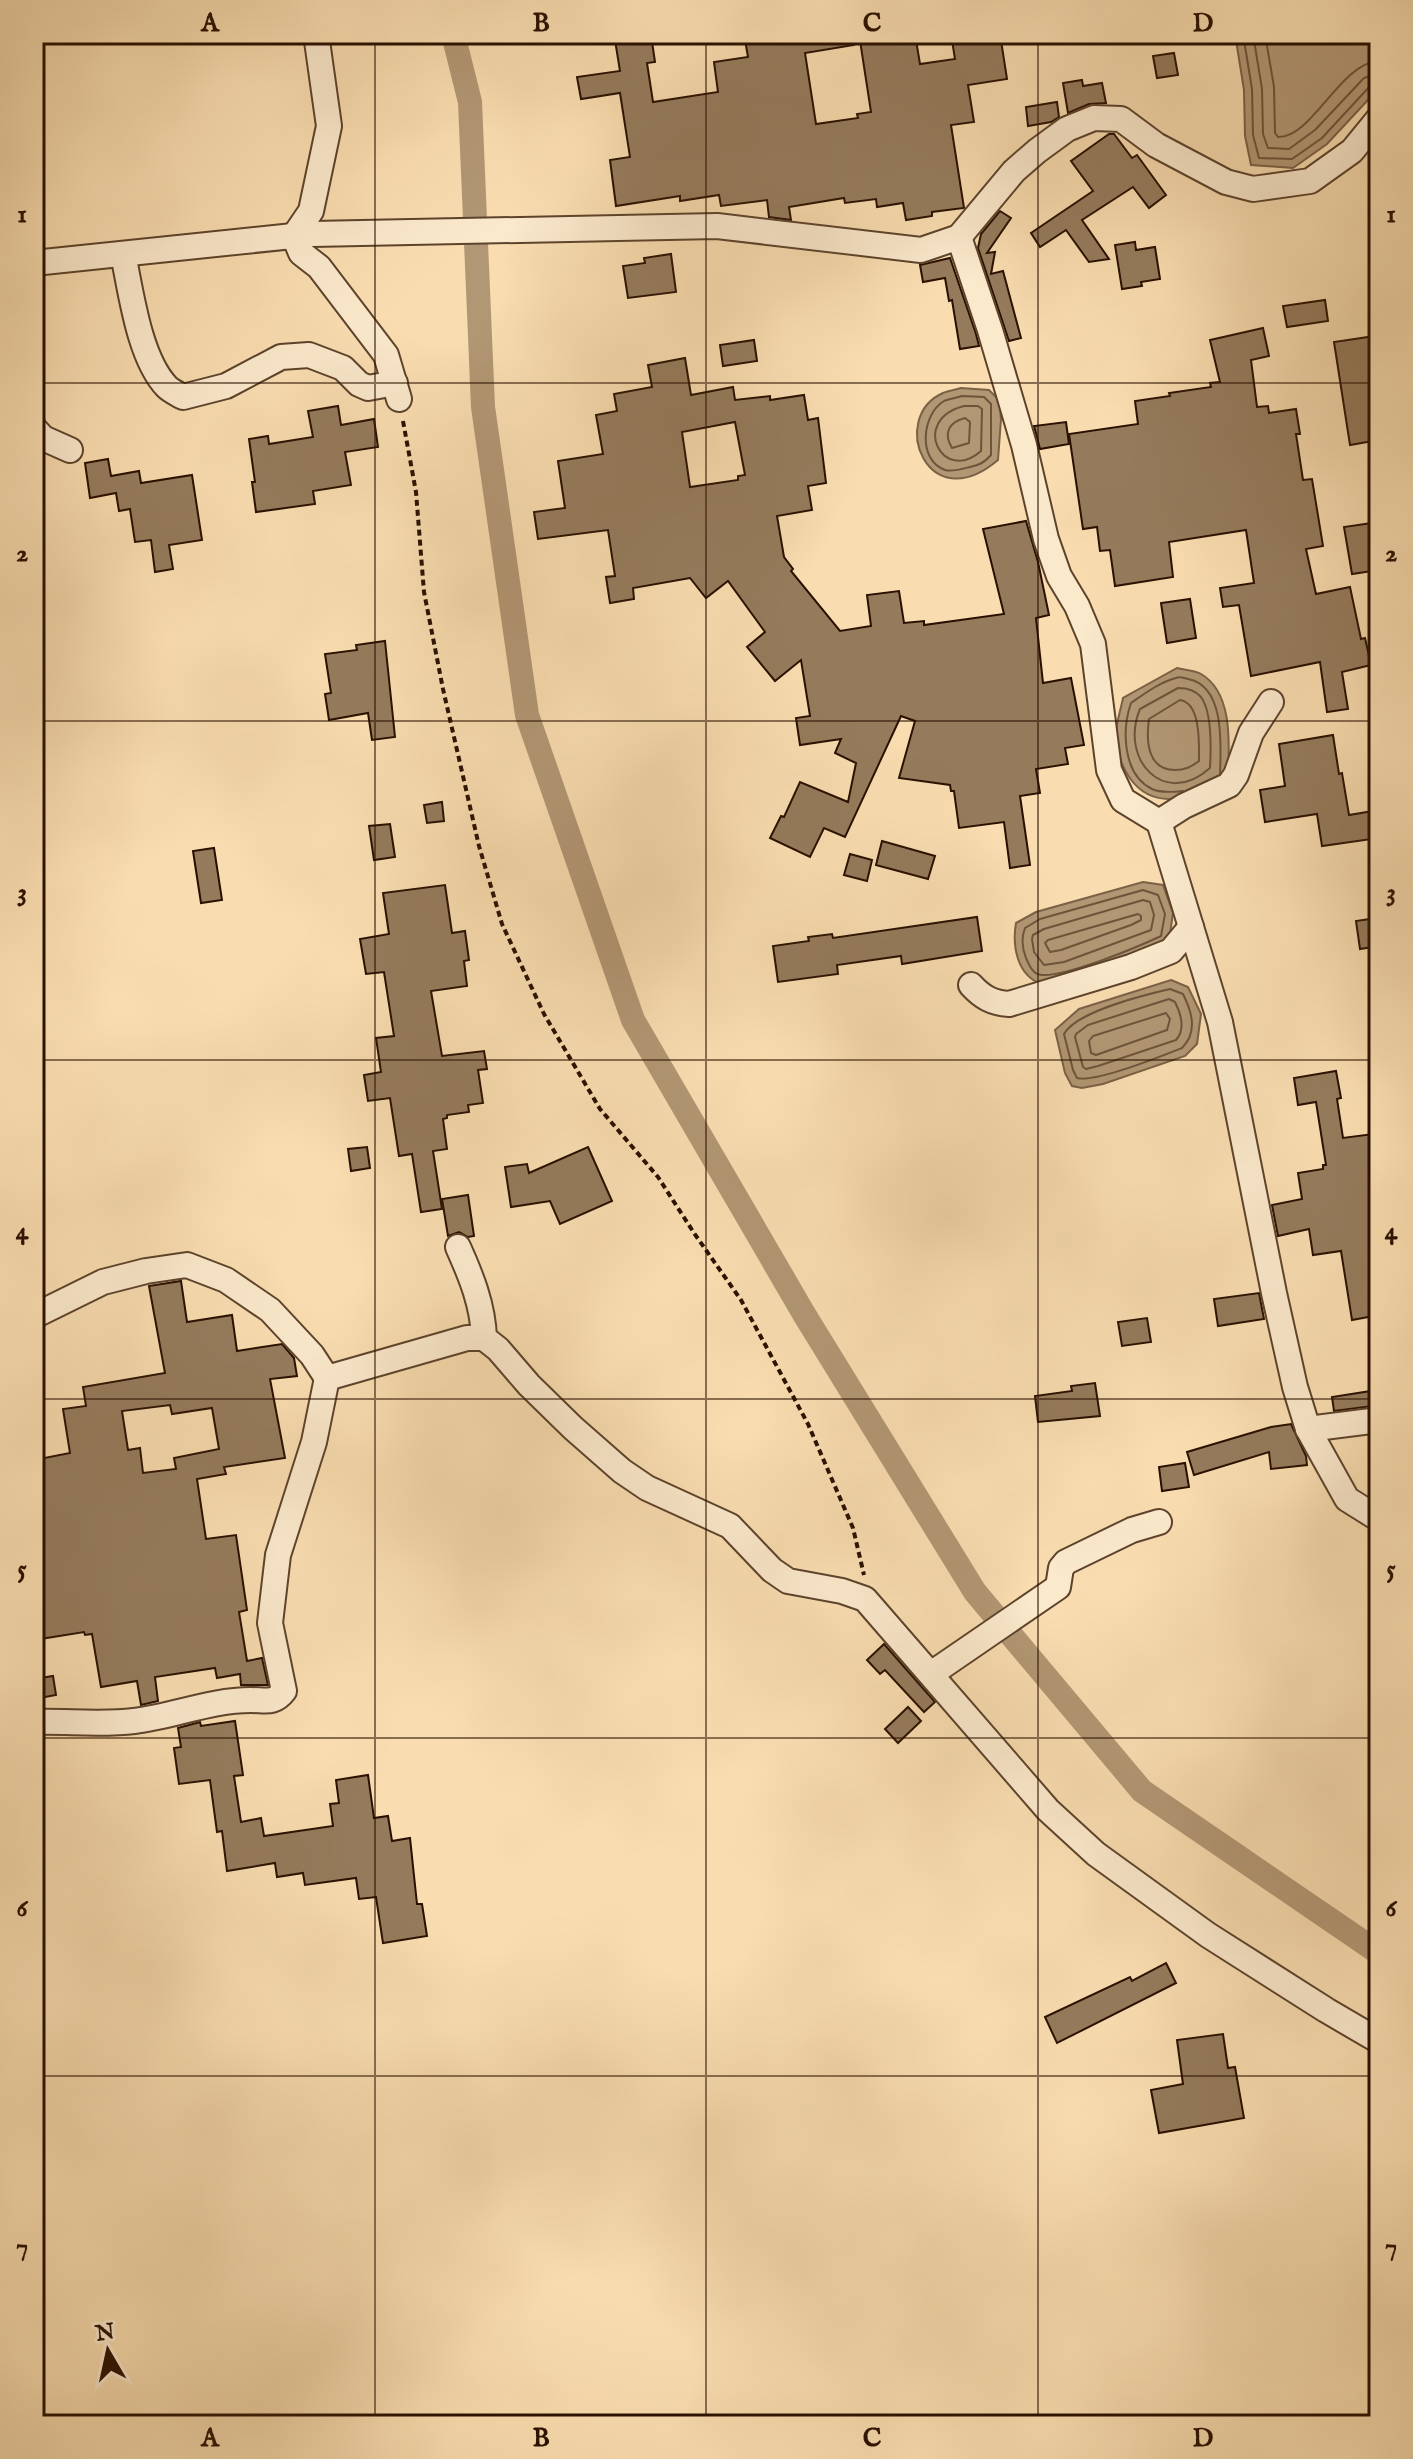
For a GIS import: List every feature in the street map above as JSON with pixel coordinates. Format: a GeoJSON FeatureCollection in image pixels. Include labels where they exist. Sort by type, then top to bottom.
{"type":"FeatureCollection","features":[{"type":"Feature","properties":{"kind":"street"},"geometry":{"type":"LineString","coordinates":[[123,254],[140,334],[167,388],[183,397],[226,386],[281,357],[309,355],[343,368],[359,384],[368,388],[397,391],[386,355],[319,267],[301,253],[329,126],[316,34]]}},
{"type":"Feature","properties":{"kind":"street"},"geometry":{"type":"LineString","coordinates":[[34,263],[303,235],[717,226],[921,250],[959,237],[1014,171],[1067,129],[1094,118],[1121,119],[1156,145],[1226,182],[1253,189],[1310,181],[1352,151],[1379,118]]}},
{"type":"Feature","properties":{"kind":"street"},"geometry":{"type":"LineString","coordinates":[[959,237],[1024,445],[1046,539],[1059,576],[1077,606],[1093,644],[1109,770],[1123,800],[1159,822],[1220,1022],[1274,1293],[1295,1387],[1308,1429],[1347,1499],[1379,1519]]}},
{"type":"Feature","properties":{"kind":"street"},"geometry":{"type":"LineString","coordinates":[[34,428],[43,438],[70,450]]}},
{"type":"Feature","properties":{"kind":"street"},"geometry":{"type":"LineString","coordinates":[[1159,822],[1184,806],[1229,785],[1236,775],[1251,733],[1271,702]]}},
{"type":"Feature","properties":{"kind":"street"},"geometry":{"type":"LineString","coordinates":[[971,985],[994,1003],[1009,1004],[1131,967],[1171,951],[1191,927]]}},
{"type":"Feature","properties":{"kind":"street"},"geometry":{"type":"LineString","coordinates":[[458,1247],[473,1283],[483,1320],[484,1338]]}},
{"type":"Feature","properties":{"kind":"street"},"geometry":{"type":"LineString","coordinates":[[34,1316],[103,1282],[187,1265],[226,1280],[270,1310],[312,1355],[327,1378],[314,1442],[278,1555],[270,1623],[284,1691],[277,1700],[266,1703],[254,1700],[218,1703],[133,1721],[34,1722]]}},
{"type":"Feature","properties":{"kind":"street"},"geometry":{"type":"LineString","coordinates":[[327,1378],[467,1338],[484,1338],[573,1428],[622,1471],[647,1488],[730,1526],[772,1570],[788,1581],[842,1591],[865,1599],[936,1671],[969,1721],[1048,1810],[1096,1854],[1208,1935],[1379,2041]]}},
{"type":"Feature","properties":{"kind":"street"},"geometry":{"type":"LineString","coordinates":[[1308,1429],[1379,1420]]}},
{"type":"Feature","properties":{"kind":"street"},"geometry":{"type":"LineString","coordinates":[[936,1671],[1058,1587],[1061,1568],[1066,1562],[1132,1530],[1159,1522]]}},
{"type":"Feature","properties":{"kind":"path"},"geometry":{"type":"LineString","coordinates":[[397,391],[416,492],[424,592],[435,648],[479,846],[502,924],[544,1014],[600,1109],[658,1177],[748,1314],[808,1424],[853,1528],[863,1565],[865,1599]]}},
{"type":"Feature","properties":{"kind":"water"},"geometry":{"type":"Polygon","coordinates":[[[1235,34],[1375,34],[1379,48],[1379,88],[1327,144],[1293,168],[1251,165],[1245,136],[1244,90],[1235,34]]]}},
{"type":"Feature","properties":{"kind":"water"},"geometry":{"type":"Polygon","coordinates":[[[961,388],[989,390],[999,400],[998,460],[973,475],[952,478],[935,471],[923,458],[918,441],[918,422],[927,405],[943,393],[961,388]]]}},
{"type":"Feature","properties":{"kind":"water"},"geometry":{"type":"Polygon","coordinates":[[[1177,668],[1201,674],[1219,694],[1227,722],[1228,779],[1191,795],[1176,799],[1157,798],[1138,787],[1124,769],[1116,730],[1123,698],[1177,668]]]}},
{"type":"Feature","properties":{"kind":"water"},"geometry":{"type":"Polygon","coordinates":[[[1143,882],[1163,885],[1173,913],[1169,941],[1143,953],[1041,984],[1026,974],[1016,950],[1016,923],[1036,912],[1143,882]]]}},
{"type":"Feature","properties":{"kind":"water"},"geometry":{"type":"Polygon","coordinates":[[[1171,980],[1188,987],[1201,1014],[1197,1044],[1185,1056],[1103,1084],[1082,1088],[1072,1086],[1065,1073],[1055,1030],[1079,1009],[1171,980]]]}},
{"type":"Feature","properties":{"kind":"building"},"geometry":{"type":"Polygon","coordinates":[[[744,34],[853,34],[854,45],[805,53],[816,124],[858,118],[857,114],[871,112],[859,34],[915,34],[920,64],[955,59],[951,34],[1000,34],[1007,79],[968,85],[974,122],[951,125],[964,208],[932,212],[932,216],[906,220],[903,203],[877,207],[876,199],[845,203],[844,198],[789,207],[791,220],[769,217],[767,200],[721,206],[719,195],[680,201],[680,196],[616,206],[610,160],[630,157],[620,93],[581,99],[577,77],[620,71],[615,40],[651,35],[655,62],[647,63],[653,102],[718,92],[714,62],[748,57],[744,34]]]}},
{"type":"Feature","properties":{"kind":"building"},"geometry":{"type":"Polygon","coordinates":[[[1174,53],[1178,75],[1157,78],[1153,56],[1174,53]]]}},
{"type":"Feature","properties":{"kind":"building"},"geometry":{"type":"Polygon","coordinates":[[[1082,80],[1083,86],[1102,83],[1106,103],[1089,104],[1068,113],[1063,83],[1082,80]]]}},
{"type":"Feature","properties":{"kind":"building"},"geometry":{"type":"Polygon","coordinates":[[[1057,102],[1059,117],[1051,122],[1028,126],[1026,107],[1057,102]]]}},
{"type":"Feature","properties":{"kind":"building"},"geometry":{"type":"Polygon","coordinates":[[[1109,134],[1114,134],[1132,158],[1137,155],[1166,195],[1149,208],[1133,187],[1082,220],[1109,259],[1089,262],[1066,230],[1040,247],[1031,233],[1093,191],[1071,161],[1109,134]]]}},
{"type":"Feature","properties":{"kind":"building"},"geometry":{"type":"Polygon","coordinates":[[[1000,211],[1011,218],[987,253],[995,252],[991,274],[1003,271],[1021,338],[1009,341],[978,248],[981,234],[1000,211]]]}},
{"type":"Feature","properties":{"kind":"building"},"geometry":{"type":"Polygon","coordinates":[[[1135,242],[1136,250],[1155,247],[1160,279],[1122,289],[1115,245],[1135,242]]]}},
{"type":"Feature","properties":{"kind":"building"},"geometry":{"type":"Polygon","coordinates":[[[671,254],[676,292],[628,298],[623,266],[645,263],[644,258],[671,254]]]}},
{"type":"Feature","properties":{"kind":"building"},"geometry":{"type":"Polygon","coordinates":[[[950,258],[979,346],[960,349],[945,278],[923,282],[920,265],[950,258]]]}},
{"type":"Feature","properties":{"kind":"building"},"geometry":{"type":"Polygon","coordinates":[[[1325,300],[1328,321],[1287,327],[1283,306],[1325,300]]]}},
{"type":"Feature","properties":{"kind":"building"},"geometry":{"type":"Polygon","coordinates":[[[1263,328],[1269,356],[1251,360],[1257,407],[1268,406],[1269,413],[1296,409],[1300,434],[1296,434],[1303,480],[1312,479],[1323,546],[1306,549],[1316,594],[1350,587],[1361,639],[1365,638],[1371,665],[1342,672],[1348,709],[1327,712],[1320,662],[1251,676],[1239,605],[1223,607],[1220,588],[1254,583],[1246,530],[1169,542],[1173,577],[1115,586],[1110,550],[1100,551],[1097,527],[1083,529],[1069,434],[1138,424],[1135,401],[1211,387],[1210,383],[1220,382],[1210,340],[1263,328]]]}},
{"type":"Feature","properties":{"kind":"building"},"geometry":{"type":"Polygon","coordinates":[[[1375,336],[1379,362],[1379,440],[1350,445],[1334,342],[1375,336]]]}},
{"type":"Feature","properties":{"kind":"building"},"geometry":{"type":"Polygon","coordinates":[[[754,340],[757,361],[723,366],[720,345],[754,340]]]}},
{"type":"Feature","properties":{"kind":"building"},"geometry":{"type":"Polygon","coordinates":[[[685,358],[691,395],[733,387],[735,400],[770,396],[770,400],[804,395],[808,420],[818,418],[826,483],[808,486],[812,510],[777,516],[784,557],[793,569],[791,571],[840,631],[871,626],[867,595],[899,591],[904,623],[924,621],[924,625],[1004,614],[983,529],[1026,521],[1049,615],[1036,618],[1043,683],[1071,678],[1084,745],[1065,748],[1068,764],[1036,769],[1040,793],[1020,796],[1030,865],[1010,868],[1004,822],[959,828],[954,791],[951,791],[950,785],[899,778],[915,721],[901,716],[845,837],[824,828],[810,857],[770,838],[781,816],[784,817],[800,782],[848,802],[856,763],[835,753],[841,739],[800,745],[796,718],[810,716],[801,660],[775,681],[747,647],[765,632],[728,581],[706,598],[690,578],[633,588],[634,599],[610,603],[606,577],[615,576],[608,530],[538,539],[534,512],[565,508],[558,461],[603,454],[596,415],[617,411],[614,394],[652,387],[648,365],[685,358]],[[735,422],[682,432],[690,487],[738,480],[738,476],[745,475],[735,422]]]}},
{"type":"Feature","properties":{"kind":"building"},"geometry":{"type":"Polygon","coordinates":[[[338,406],[341,425],[374,419],[378,447],[345,452],[351,485],[313,491],[315,504],[256,512],[249,439],[268,436],[269,444],[313,437],[308,411],[338,406]]]}},
{"type":"Feature","properties":{"kind":"building"},"geometry":{"type":"Polygon","coordinates":[[[1066,422],[1069,444],[1040,449],[1034,426],[1066,422]]]}},
{"type":"Feature","properties":{"kind":"building"},"geometry":{"type":"Polygon","coordinates":[[[108,459],[111,476],[139,471],[141,483],[192,475],[202,540],[169,545],[173,569],[155,572],[151,540],[135,542],[130,509],[119,511],[116,493],[90,498],[85,463],[108,459]]]}},
{"type":"Feature","properties":{"kind":"building"},"geometry":{"type":"Polygon","coordinates":[[[1379,522],[1379,570],[1352,574],[1344,527],[1379,522]]]}},
{"type":"Feature","properties":{"kind":"building"},"geometry":{"type":"Polygon","coordinates":[[[1190,599],[1196,638],[1167,643],[1161,603],[1190,599]]]}},
{"type":"Feature","properties":{"kind":"building"},"geometry":{"type":"Polygon","coordinates":[[[385,641],[395,737],[372,740],[368,713],[329,720],[325,694],[331,693],[325,654],[357,650],[356,645],[385,641]]]}},
{"type":"Feature","properties":{"kind":"building"},"geometry":{"type":"Polygon","coordinates":[[[1333,735],[1349,815],[1379,810],[1379,838],[1322,846],[1317,814],[1265,822],[1260,790],[1285,786],[1279,744],[1333,735]]]}},
{"type":"Feature","properties":{"kind":"building"},"geometry":{"type":"Polygon","coordinates":[[[442,802],[444,821],[427,823],[424,805],[442,802]]]}},
{"type":"Feature","properties":{"kind":"building"},"geometry":{"type":"Polygon","coordinates":[[[390,824],[395,857],[374,860],[369,826],[390,824]]]}},
{"type":"Feature","properties":{"kind":"building"},"geometry":{"type":"Polygon","coordinates":[[[882,841],[935,856],[928,879],[876,865],[882,841]]]}},
{"type":"Feature","properties":{"kind":"building"},"geometry":{"type":"Polygon","coordinates":[[[214,848],[222,900],[201,903],[193,851],[214,848]]]}},
{"type":"Feature","properties":{"kind":"building"},"geometry":{"type":"Polygon","coordinates":[[[850,854],[872,860],[867,881],[844,875],[850,854]]]}},
{"type":"Feature","properties":{"kind":"building"},"geometry":{"type":"Polygon","coordinates":[[[445,885],[452,933],[465,931],[469,960],[464,961],[467,986],[431,991],[442,1056],[484,1051],[487,1069],[478,1070],[483,1103],[468,1105],[469,1112],[447,1115],[443,1119],[447,1149],[433,1151],[442,1209],[421,1212],[412,1154],[399,1156],[390,1098],[368,1101],[364,1075],[381,1072],[376,1038],[394,1036],[384,972],[366,974],[360,939],[389,934],[383,893],[445,885]]]}},
{"type":"Feature","properties":{"kind":"building"},"geometry":{"type":"Polygon","coordinates":[[[977,917],[982,951],[902,964],[901,956],[837,965],[838,974],[778,982],[773,946],[809,941],[808,937],[832,934],[833,938],[977,917]]]}},
{"type":"Feature","properties":{"kind":"building"},"geometry":{"type":"Polygon","coordinates":[[[1377,918],[1379,946],[1360,949],[1356,921],[1377,918]]]}},
{"type":"Feature","properties":{"kind":"building"},"geometry":{"type":"Polygon","coordinates":[[[1336,1071],[1343,1138],[1373,1134],[1379,1172],[1379,1212],[1374,1212],[1379,1240],[1379,1296],[1370,1298],[1374,1316],[1352,1320],[1341,1251],[1313,1255],[1309,1229],[1278,1236],[1272,1205],[1302,1199],[1298,1173],[1323,1169],[1326,1165],[1316,1102],[1298,1105],[1294,1078],[1336,1071]]]}},
{"type":"Feature","properties":{"kind":"building"},"geometry":{"type":"Polygon","coordinates":[[[367,1147],[370,1168],[351,1171],[348,1149],[367,1147]]]}},
{"type":"Feature","properties":{"kind":"building"},"geometry":{"type":"Polygon","coordinates":[[[588,1147],[612,1201],[560,1224],[550,1201],[511,1207],[505,1167],[527,1164],[529,1173],[588,1147]]]}},
{"type":"Feature","properties":{"kind":"building"},"geometry":{"type":"Polygon","coordinates":[[[468,1195],[474,1236],[468,1237],[459,1232],[448,1236],[442,1199],[468,1195]]]}},
{"type":"Feature","properties":{"kind":"building"},"geometry":{"type":"Polygon","coordinates":[[[181,1281],[187,1322],[232,1315],[237,1351],[282,1344],[294,1358],[297,1376],[270,1379],[285,1458],[224,1467],[226,1474],[197,1479],[206,1539],[236,1535],[247,1610],[239,1612],[247,1661],[262,1658],[268,1685],[241,1685],[240,1674],[217,1678],[215,1668],[155,1677],[158,1701],[141,1705],[137,1681],[101,1687],[92,1634],[85,1635],[84,1632],[34,1640],[34,1460],[70,1453],[63,1409],[86,1406],[83,1387],[165,1373],[149,1286],[181,1281]],[[170,1405],[122,1411],[128,1450],[140,1448],[143,1473],[176,1469],[174,1458],[219,1449],[212,1408],[172,1414],[170,1405]]]}},
{"type":"Feature","properties":{"kind":"building"},"geometry":{"type":"Polygon","coordinates":[[[1259,1293],[1264,1319],[1218,1326],[1214,1299],[1259,1293]]]}},
{"type":"Feature","properties":{"kind":"building"},"geometry":{"type":"Polygon","coordinates":[[[1147,1318],[1151,1342],[1122,1346],[1118,1322],[1147,1318]]]}},
{"type":"Feature","properties":{"kind":"building"},"geometry":{"type":"Polygon","coordinates":[[[1095,1383],[1100,1416],[1038,1422],[1035,1396],[1072,1391],[1071,1386],[1095,1383]]]}},
{"type":"Feature","properties":{"kind":"building"},"geometry":{"type":"Polygon","coordinates":[[[1371,1391],[1373,1406],[1334,1411],[1332,1397],[1371,1391]]]}},
{"type":"Feature","properties":{"kind":"building"},"geometry":{"type":"Polygon","coordinates":[[[1291,1424],[1307,1465],[1271,1469],[1269,1452],[1194,1475],[1187,1452],[1291,1424]]]}},
{"type":"Feature","properties":{"kind":"building"},"geometry":{"type":"Polygon","coordinates":[[[1185,1463],[1189,1487],[1162,1491],[1159,1467],[1185,1463]]]}},
{"type":"Feature","properties":{"kind":"building"},"geometry":{"type":"Polygon","coordinates":[[[884,1644],[935,1702],[924,1712],[885,1670],[880,1674],[867,1660],[884,1644]]]}},
{"type":"Feature","properties":{"kind":"building"},"geometry":{"type":"Polygon","coordinates":[[[53,1676],[56,1695],[34,1699],[34,1679],[53,1676]]]}},
{"type":"Feature","properties":{"kind":"building"},"geometry":{"type":"Polygon","coordinates":[[[908,1707],[921,1721],[898,1743],[885,1729],[908,1707]]]}},
{"type":"Feature","properties":{"kind":"building"},"geometry":{"type":"Polygon","coordinates":[[[235,1721],[243,1775],[234,1776],[241,1822],[261,1818],[264,1836],[333,1826],[330,1804],[339,1803],[336,1780],[368,1775],[374,1818],[388,1816],[392,1841],[410,1838],[417,1904],[422,1904],[427,1936],[383,1943],[376,1897],[359,1899],[356,1878],[305,1885],[303,1873],[277,1877],[275,1863],[227,1871],[222,1831],[217,1832],[210,1780],[179,1784],[174,1748],[181,1747],[178,1728],[200,1722],[201,1726],[235,1721]]]}},
{"type":"Feature","properties":{"kind":"building"},"geometry":{"type":"Polygon","coordinates":[[[1166,1963],[1176,1983],[1057,2043],[1045,2017],[1130,1977],[1132,1981],[1166,1963]]]}},
{"type":"Feature","properties":{"kind":"building"},"geometry":{"type":"Polygon","coordinates":[[[1223,2034],[1228,2068],[1235,2067],[1244,2118],[1159,2133],[1151,2090],[1183,2084],[1177,2040],[1223,2034]]]}},
{"type":"Feature","properties":{"kind":"waterway"},"geometry":{"type":"LineString","coordinates":[[453,34],[470,102],[483,407],[527,715],[633,1020],[804,1314],[975,1592],[1142,1791],[1379,1953]]}}]}
